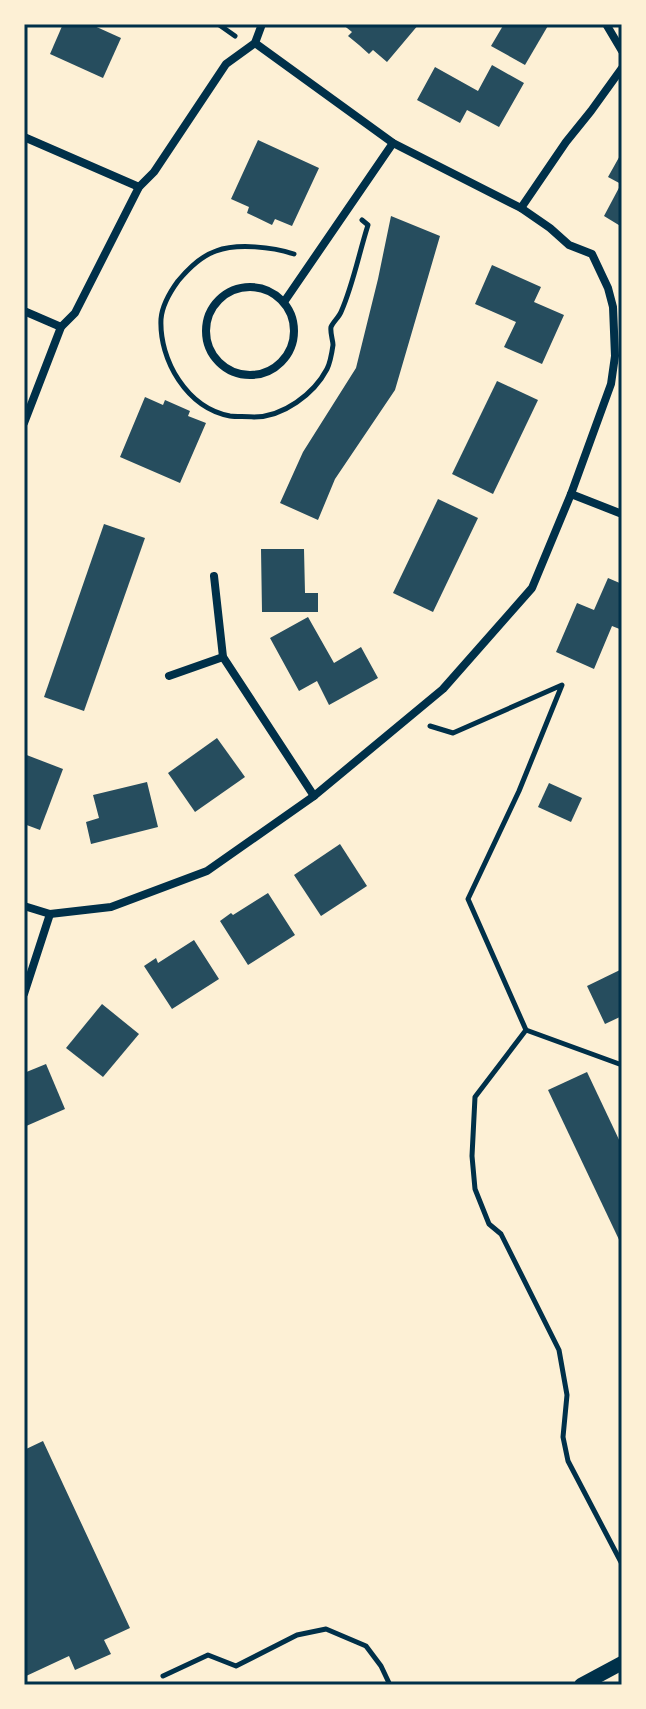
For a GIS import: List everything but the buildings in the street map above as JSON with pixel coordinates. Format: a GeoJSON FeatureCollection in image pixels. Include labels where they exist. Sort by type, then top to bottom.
{"type":"FeatureCollection","features":[{"type":"Feature","properties":{"kind":"street"},"geometry":{"type":"LineString","coordinates":[[24,423],[61,327],[75,313],[139,187],[154,172],[226,64],[255,43],[262,24]]}},
{"type":"Feature","properties":{"kind":"street"},"geometry":{"type":"LineString","coordinates":[[606,24],[622,51]]}},
{"type":"Feature","properties":{"kind":"street"},"geometry":{"type":"LineString","coordinates":[[24,906],[50,914],[111,907],[207,871],[314,796],[443,689],[532,588],[571,494],[611,384],[618,305],[592,254],[569,245],[521,208],[393,143],[255,43]]}},
{"type":"Feature","properties":{"kind":"street"},"geometry":{"type":"LineString","coordinates":[[521,208],[622,68]]}},
{"type":"Feature","properties":{"kind":"street"},"geometry":{"type":"LineString","coordinates":[[24,137],[139,187]]}},
{"type":"Feature","properties":{"kind":"street"},"geometry":{"type":"LineString","coordinates":[[284,302],[393,143]]}},
{"type":"Feature","properties":{"kind":"street"},"geometry":{"type":"LineString","coordinates":[[251,287],[269,291],[284,302],[293,319],[294,337],[288,355],[275,368],[258,375],[239,374],[223,366],[211,352],[206,335],[208,316],[218,301],[233,290],[251,287]]}},
{"type":"Feature","properties":{"kind":"street"},"geometry":{"type":"LineString","coordinates":[[24,311],[61,327]]}},
{"type":"Feature","properties":{"kind":"street"},"geometry":{"type":"LineString","coordinates":[[571,494],[622,514]]}},
{"type":"Feature","properties":{"kind":"street"},"geometry":{"type":"LineString","coordinates":[[214,576],[223,657],[314,796]]}},
{"type":"Feature","properties":{"kind":"street"},"geometry":{"type":"LineString","coordinates":[[169,676],[223,657]]}},
{"type":"Feature","properties":{"kind":"street"},"geometry":{"type":"LineString","coordinates":[[24,994],[50,914]]}},
{"type":"Feature","properties":{"kind":"street"},"geometry":{"type":"LineString","coordinates":[[581,1685],[622,1663]]}},
{"type":"Feature","properties":{"kind":"path"},"geometry":{"type":"LineString","coordinates":[[310,267],[298,256],[281,250],[246,247],[216,251],[188,268],[169,293],[161,318],[163,344],[169,364],[192,396],[214,411],[230,416],[263,417],[288,408],[312,390],[328,368],[333,346],[331,327],[341,313],[368,225],[349,209]]}},
{"type":"Feature","properties":{"kind":"path"},"geometry":{"type":"LineString","coordinates":[[406,720],[453,733],[562,685],[519,791],[468,899],[526,1030],[622,1065]]}},
{"type":"Feature","properties":{"kind":"path"},"geometry":{"type":"LineString","coordinates":[[526,1030],[475,1097],[472,1156],[475,1189],[489,1224],[501,1234],[559,1350],[567,1395],[563,1437],[568,1461],[622,1564]]}},
{"type":"Feature","properties":{"kind":"path"},"geometry":{"type":"LineString","coordinates":[[163,1676],[208,1655],[236,1666],[297,1635],[326,1629],[366,1646],[390,1685]]}}]}
